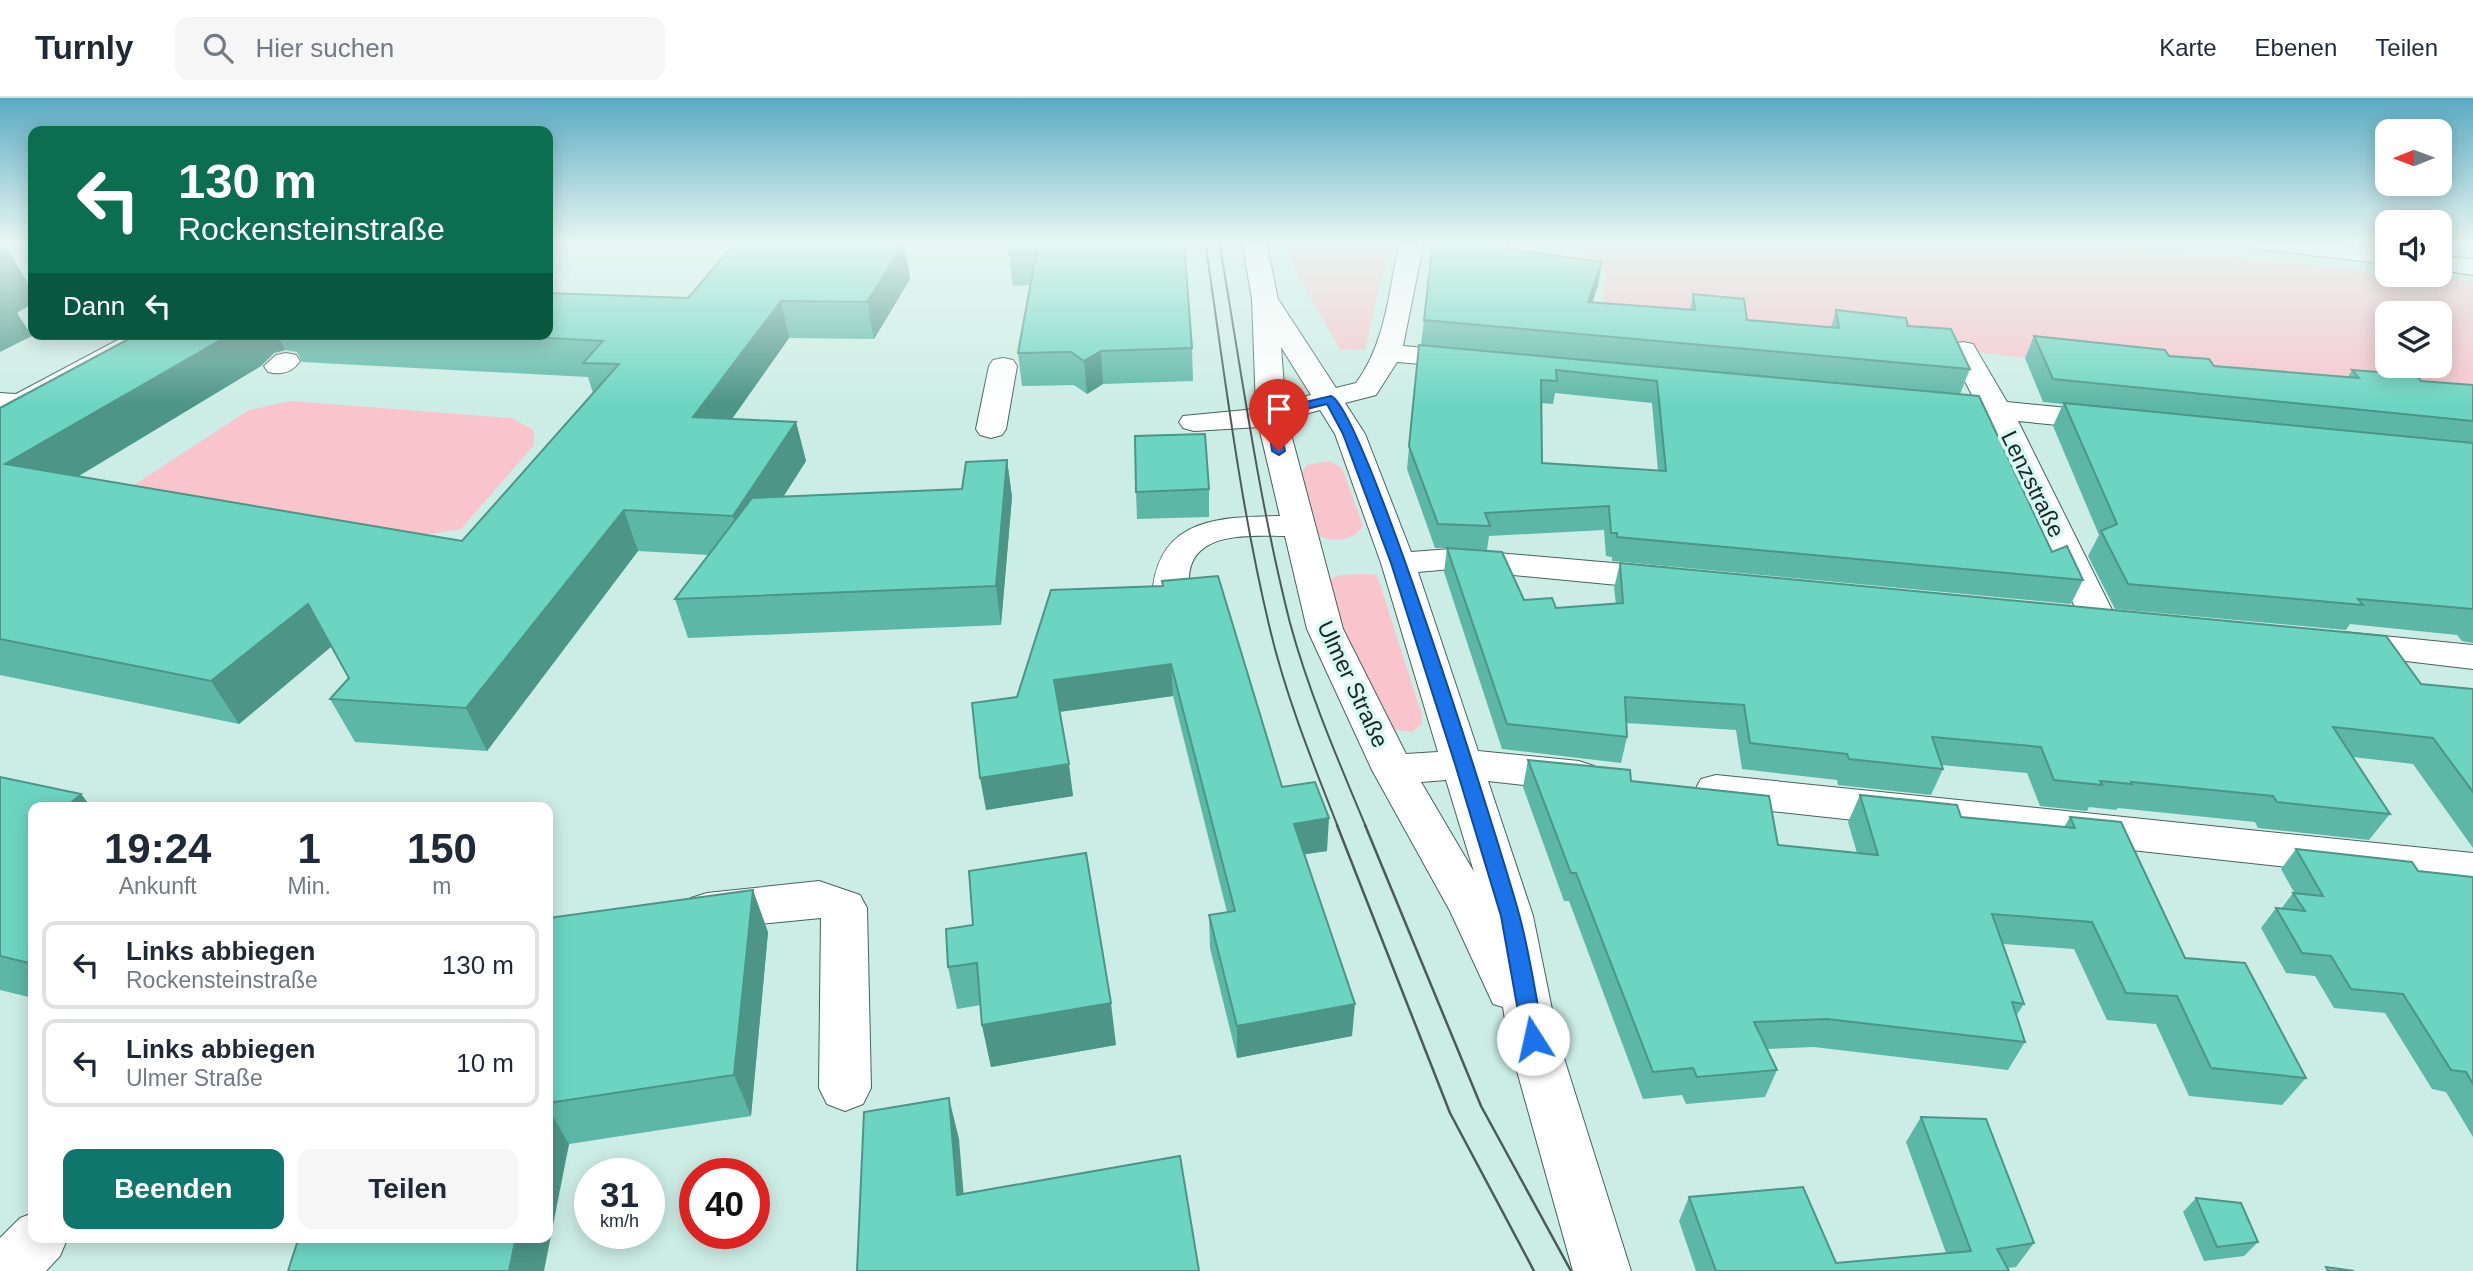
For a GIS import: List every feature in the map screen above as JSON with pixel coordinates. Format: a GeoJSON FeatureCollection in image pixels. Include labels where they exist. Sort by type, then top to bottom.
{"type":"FeatureCollection","features":[{"type":"Feature","properties":{"kind":"main road","name":"Ulmer Straße"},"geometry":{"type":"LineString","coordinates":[[1264,296],[1272,414],[1325,629],[1393,770],[1472,909],[1533,1039]]}},
{"type":"Feature","properties":{"kind":"main road"},"geometry":{"type":"LineString","coordinates":[[1194,422],[1249,420],[1366,389],[1380,374],[1400,296]]}},
{"type":"Feature","properties":{"kind":"main road","name":"Ulmer Straße"},"geometry":{"type":"LineString","coordinates":[[1265,299],[1350,434],[1398,563],[1464,764],[1510,916],[1533,1039],[1602,1271]]}},
{"type":"Feature","properties":{"kind":"main road"},"geometry":{"type":"LineString","coordinates":[[0,402],[20,403],[139,340]]}},
{"type":"Feature","properties":{"kind":"main road","name":"Lenzstraße"},"geometry":{"type":"LineString","coordinates":[[1963,350],[2113,622],[2059,617]]}},
{"type":"Feature","properties":{"kind":"main road"},"geometry":{"type":"LineString","coordinates":[[1387,353],[1498,362]]}},
{"type":"Feature","properties":{"kind":"main road"},"geometry":{"type":"LineString","coordinates":[[991,429],[1003,366]]}},
{"type":"Feature","properties":{"kind":"main road"},"geometry":{"type":"LineString","coordinates":[[1901,400],[2135,424]]}},
{"type":"Feature","properties":{"kind":"main road"},"geometry":{"type":"LineString","coordinates":[[1171,587],[1170,570],[1176,555],[1197,535],[1223,530],[1299,525]]}},
{"type":"Feature","properties":{"kind":"main road"},"geometry":{"type":"LineString","coordinates":[[1398,563],[1451,559],[1700,582]]}},
{"type":"Feature","properties":{"kind":"main road"},"geometry":{"type":"LineString","coordinates":[[2308,641],[2473,657]]}},
{"type":"Feature","properties":{"kind":"main road"},"geometry":{"type":"LineString","coordinates":[[1393,770],[1464,764],[1624,781]]}},
{"type":"Feature","properties":{"kind":"main road"},"geometry":{"type":"LineString","coordinates":[[1676,786],[2473,870]]}},
{"type":"Feature","properties":{"kind":"main road"},"geometry":{"type":"LineString","coordinates":[[670,915],[819,900],[844,908],[845,1088]]}},
{"type":"Feature","properties":{"kind":"main road"},"geometry":{"type":"LineString","coordinates":[[7,1271],[34,1243]]}},
{"type":"Feature","properties":{"kind":"shaded area"},"geometry":{"type":"Polygon","coordinates":[[[1309,296],[1377,296],[1365,350],[1340,349],[1309,296]]]}},
{"type":"Feature","properties":{"kind":"shaded area"},"geometry":{"type":"Polygon","coordinates":[[[1604,296],[2473,296],[2473,405],[2025,358],[1603,305],[1604,296]]]}},
{"type":"Feature","properties":{"kind":"shaded area"},"geometry":{"type":"Polygon","coordinates":[[[290,401],[511,418],[534,430],[534,445],[461,529],[399,539],[94,511],[249,410],[290,401]]]}},
{"type":"Feature","properties":{"kind":"shaded area"},"geometry":{"type":"Polygon","coordinates":[[[1330,461],[1342,468],[1363,526],[1353,536],[1340,540],[1327,539],[1314,533],[1299,477],[1307,465],[1330,461]]]}},
{"type":"Feature","properties":{"kind":"shaded area"},"geometry":{"type":"Polygon","coordinates":[[[1340,575],[1377,575],[1421,712],[1422,724],[1412,732],[1391,729],[1358,669],[1325,581],[1340,575]]]}},
{"type":"Feature","properties":{"kind":"building"},"geometry":{"type":"Polygon","coordinates":[[[553,296],[688,298],[690,296],[871,296],[867,302],[781,301],[693,417],[796,422],[733,516],[624,510],[466,708],[330,699],[349,678],[308,604],[211,681],[0,639],[0,408],[127,340],[221,340],[5,464],[462,541],[619,364],[583,363],[603,341],[553,338],[553,296]]]}},
{"type":"Feature","properties":{"kind":"building"},"geometry":{"type":"Polygon","coordinates":[[[1028,296],[1188,296],[1192,348],[1101,351],[1084,361],[1071,352],[1018,353],[1028,296]]]}},
{"type":"Feature","properties":{"kind":"building"},"geometry":{"type":"Polygon","coordinates":[[[1427,296],[1590,296],[1588,302],[1695,310],[1693,296],[1711,296],[1744,299],[1747,320],[1839,328],[1836,310],[1906,318],[1908,326],[1951,329],[1970,369],[1424,320],[1427,296]]]}},
{"type":"Feature","properties":{"kind":"building"},"geometry":{"type":"Polygon","coordinates":[[[2034,336],[2165,350],[2169,356],[2209,359],[2214,366],[2359,378],[2352,370],[2375,372],[2375,378],[2418,378],[2421,381],[2473,385],[2473,421],[2053,379],[2034,336]]]}},
{"type":"Feature","properties":{"kind":"building"},"geometry":{"type":"Polygon","coordinates":[[[1419,345],[1979,396],[2052,552],[2067,546],[2083,580],[1617,537],[1617,533],[1611,533],[1609,506],[1485,513],[1490,526],[1438,524],[1409,446],[1419,345]],[[1556,370],[1557,381],[1541,380],[1542,463],[1666,471],[1657,381],[1556,370]]]}},
{"type":"Feature","properties":{"kind":"building"},"geometry":{"type":"Polygon","coordinates":[[[2064,403],[2473,443],[2473,609],[2358,599],[2363,605],[2128,584],[2101,531],[2117,524],[2064,403]]]}},
{"type":"Feature","properties":{"kind":"building"},"geometry":{"type":"Polygon","coordinates":[[[1205,434],[1209,489],[1136,492],[1135,436],[1205,434]]]}},
{"type":"Feature","properties":{"kind":"building"},"geometry":{"type":"Polygon","coordinates":[[[1007,460],[996,586],[675,599],[752,498],[962,489],[966,462],[1007,460]]]}},
{"type":"Feature","properties":{"kind":"building"},"geometry":{"type":"Polygon","coordinates":[[[1447,548],[1502,552],[1524,600],[1552,598],[1556,608],[1623,603],[1620,563],[2386,636],[2421,684],[2473,689],[2473,792],[2433,738],[2333,727],[2390,814],[2277,802],[2273,796],[2131,782],[2132,784],[2100,781],[2102,785],[2054,780],[2041,747],[1932,737],[1943,769],[1849,759],[1847,754],[1750,743],[1744,705],[1625,697],[1627,737],[1507,724],[1447,548]]]}},
{"type":"Feature","properties":{"kind":"building"},"geometry":{"type":"Polygon","coordinates":[[[1218,576],[1282,787],[1315,782],[1329,818],[1294,824],[1355,1004],[1237,1026],[1209,915],[1235,911],[1171,664],[1054,680],[1069,764],[980,778],[972,703],[1017,697],[1051,590],[1163,586],[1162,581],[1218,576]]]}},
{"type":"Feature","properties":{"kind":"building"},"geometry":{"type":"Polygon","coordinates":[[[1528,760],[1630,770],[1631,781],[1769,796],[1778,845],[1878,855],[1860,795],[1957,805],[1961,817],[2075,828],[2070,817],[2121,822],[2185,958],[2245,963],[2306,1078],[2211,1068],[2177,996],[2126,993],[2092,922],[1992,914],[2024,1004],[2012,1002],[2025,1042],[1827,1019],[1754,1022],[1777,1070],[1697,1077],[1693,1068],[1653,1072],[1576,873],[1571,873],[1528,760]]]}},
{"type":"Feature","properties":{"kind":"building"},"geometry":{"type":"Polygon","coordinates":[[[0,777],[81,794],[72,802],[28,802],[28,963],[0,956],[0,777]]]}},
{"type":"Feature","properties":{"kind":"building"},"geometry":{"type":"Polygon","coordinates":[[[2296,849],[2412,862],[2418,871],[2473,877],[2473,1084],[2466,1072],[2451,1070],[2403,994],[2351,989],[2331,956],[2302,953],[2276,908],[2305,911],[2293,893],[2323,896],[2296,849]]]}},
{"type":"Feature","properties":{"kind":"building"},"geometry":{"type":"Polygon","coordinates":[[[1086,853],[1111,1003],[982,1025],[977,963],[948,967],[946,929],[973,925],[969,871],[1086,853]]]}},
{"type":"Feature","properties":{"kind":"building"},"geometry":{"type":"Polygon","coordinates":[[[753,890],[734,1075],[553,1102],[553,917],[753,890]]]}},
{"type":"Feature","properties":{"kind":"building"},"geometry":{"type":"Polygon","coordinates":[[[949,1098],[957,1195],[1180,1156],[1199,1271],[857,1271],[864,1112],[949,1098]]]}},
{"type":"Feature","properties":{"kind":"building"},"geometry":{"type":"Polygon","coordinates":[[[1921,1117],[1986,1119],[2034,1243],[1997,1249],[2009,1271],[1716,1271],[1689,1197],[1803,1187],[1836,1263],[1971,1251],[1921,1117]]]}},
{"type":"Feature","properties":{"kind":"building"},"geometry":{"type":"Polygon","coordinates":[[[2196,1198],[2241,1203],[2258,1242],[2217,1247],[2196,1198]]]}},
{"type":"Feature","properties":{"kind":"building"},"geometry":{"type":"Polygon","coordinates":[[[297,1243],[515,1243],[509,1271],[288,1271],[297,1243]]]}},
{"type":"Feature","properties":{"kind":"building"},"geometry":{"type":"Polygon","coordinates":[[[2326,1267],[2354,1271],[2328,1271],[2326,1267]]]}},
{"type":"Feature","properties":{"kind":"tram line"},"geometry":{"type":"LineString","coordinates":[[1213,296],[1241,482],[1258,578],[1275,651],[1291,702],[1338,827]]}},
{"type":"Feature","properties":{"kind":"tram line"},"geometry":{"type":"LineString","coordinates":[[1228,296],[1259,480],[1290,623],[1315,701],[1366,827]]}},
{"type":"Feature","properties":{"kind":"tram line"},"geometry":{"type":"LineString","coordinates":[[1337,825],[1450,1113],[1534,1271]]}},
{"type":"Feature","properties":{"kind":"tram line"},"geometry":{"type":"LineString","coordinates":[[1365,825],[1481,1106],[1571,1271]]}},
{"type":"Feature","properties":{"kind":"route"},"geometry":{"type":"LineString","coordinates":[[1279,451],[1272,414],[1331,400],[1350,434],[1398,563],[1464,764],[1510,916],[1533,1039]]}}]}
